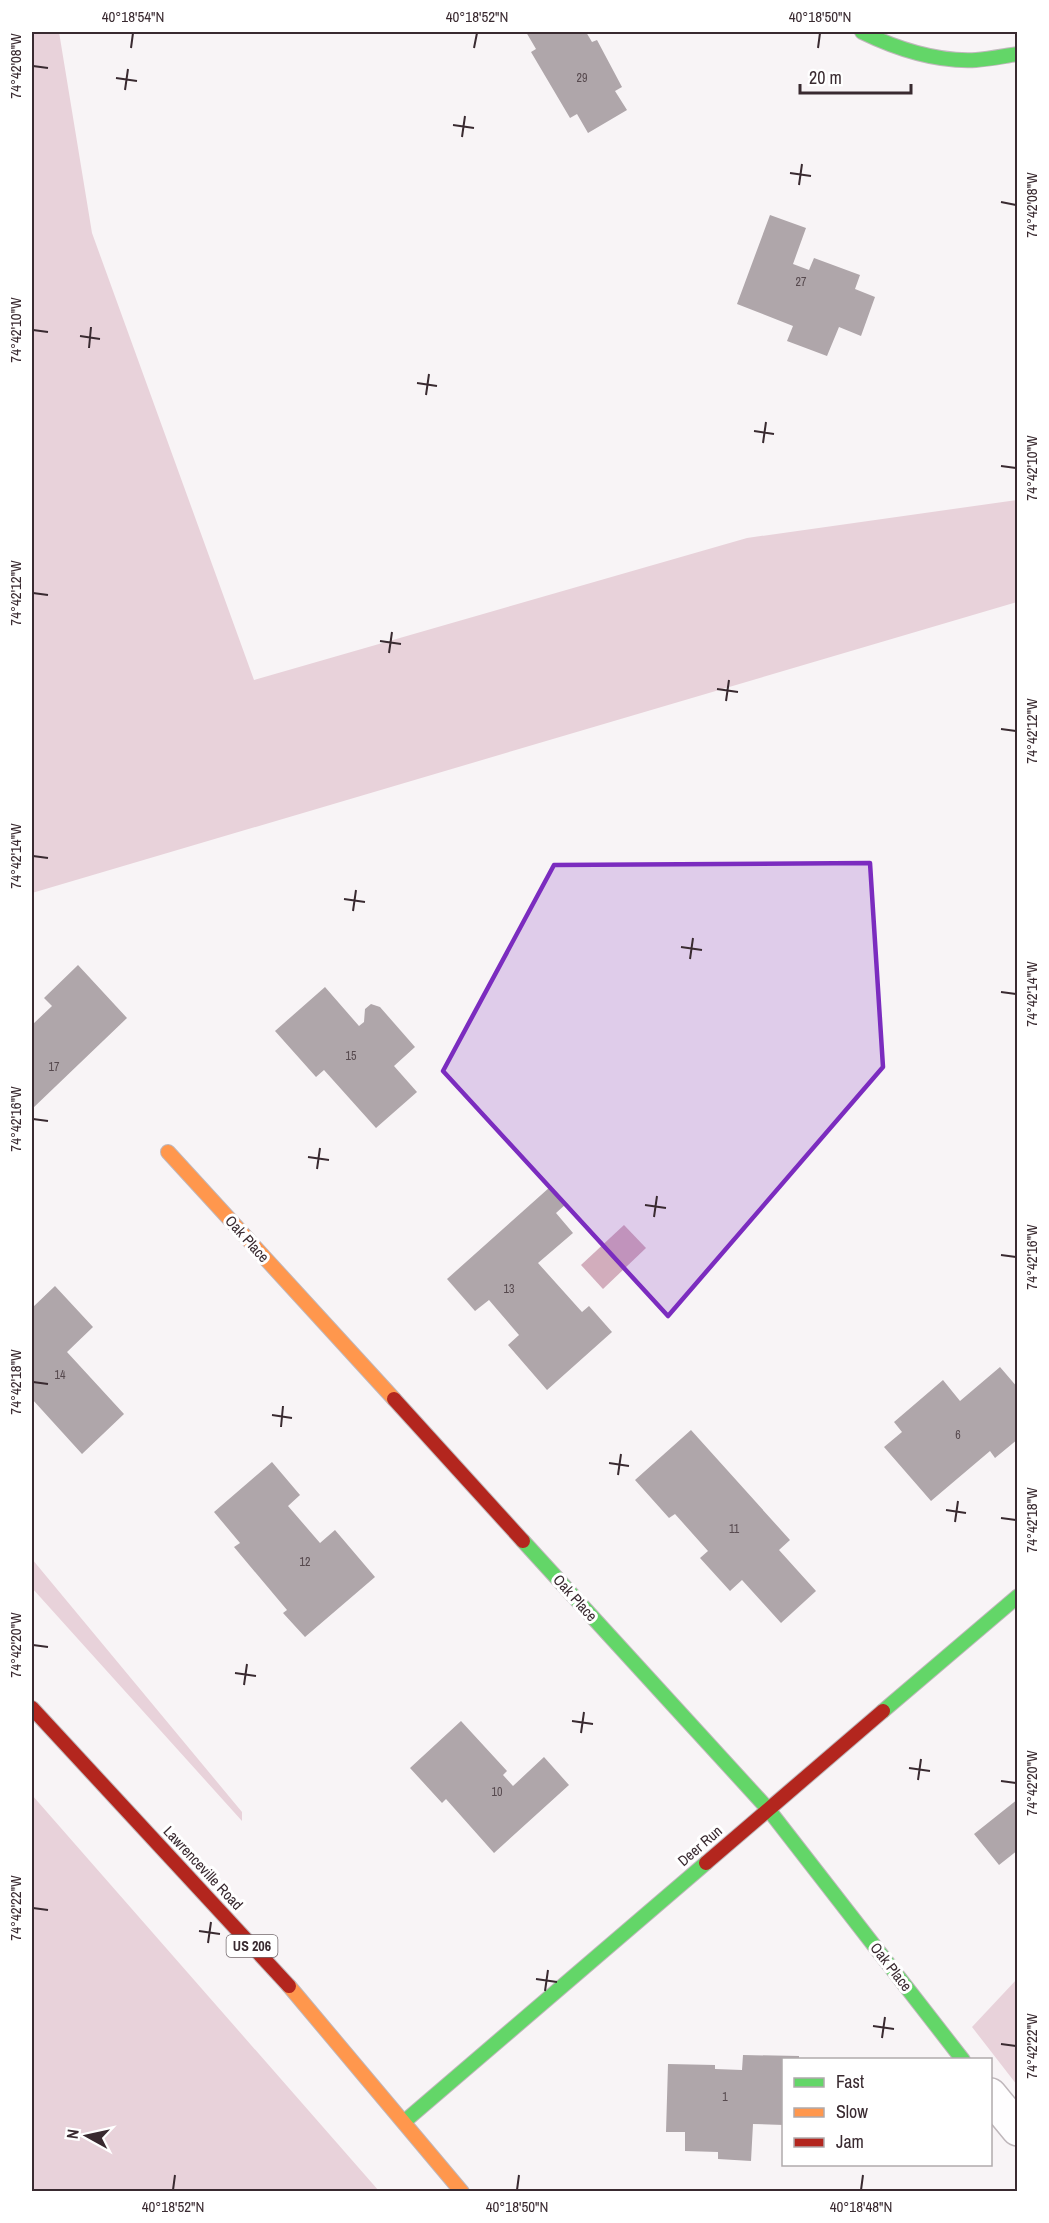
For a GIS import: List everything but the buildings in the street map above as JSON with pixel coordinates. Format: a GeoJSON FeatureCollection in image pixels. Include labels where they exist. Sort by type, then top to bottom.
{"type":"FeatureCollection","features":[{"type":"Feature","properties":{"kind":"main road"},"geometry":{"type":"LineString","coordinates":[[862,32],[877,40],[924,55],[972,60],[1017,54]]}},
{"type":"Feature","properties":{"kind":"main road","name":"Oak Place"},"geometry":{"type":"LineString","coordinates":[[168,1152],[768,1809],[961,2058]]}},
{"type":"Feature","properties":{"kind":"main road","name":"Deer Run"},"geometry":{"type":"LineString","coordinates":[[405,2121],[1017,1596]]}},
{"type":"Feature","properties":{"kind":"main road","name":"Lawrenceville Road"},"geometry":{"type":"LineString","coordinates":[[32,1708],[302,2000],[462,2192]]}},
{"type":"Feature","properties":{"kind":"street"},"geometry":{"type":"LineString","coordinates":[[992,2098],[1017,2129]]}},
{"type":"Feature","properties":{"kind":"highlighted area"},"geometry":{"type":"Polygon","coordinates":[[[870,863],[883,1067],[668,1316],[443,1071],[554,865],[870,863]]]}},
{"type":"Feature","properties":{"kind":"shaded area"},"geometry":{"type":"Polygon","coordinates":[[[32,32],[59,32],[92,233],[254,680],[747,538],[1017,500],[1017,602],[32,893],[32,32]]]}},
{"type":"Feature","properties":{"kind":"shaded area"},"geometry":{"type":"Polygon","coordinates":[[[624,1225],[646,1248],[603,1289],[581,1265],[624,1225]]]}},
{"type":"Feature","properties":{"kind":"shaded area"},"geometry":{"type":"Polygon","coordinates":[[[32,1559],[242,1812],[242,1821],[32,1588],[32,1559]]]}},
{"type":"Feature","properties":{"kind":"shaded area"},"geometry":{"type":"Polygon","coordinates":[[[32,1795],[379,2191],[32,2191],[32,1795]]]}},
{"type":"Feature","properties":{"kind":"shaded area"},"geometry":{"type":"Polygon","coordinates":[[[1017,1979],[1017,2085],[972,2027],[1017,1979]]]}},
{"type":"Feature","properties":{"kind":"traffic: fast"},"geometry":{"type":"LineString","coordinates":[[862,32],[889,44],[932,57],[976,60],[1018,54]]}},
{"type":"Feature","properties":{"kind":"traffic: fast"},"geometry":{"type":"LineString","coordinates":[[523,1541],[768,1809],[961,2058]]}},
{"type":"Feature","properties":{"kind":"traffic: fast"},"geometry":{"type":"LineString","coordinates":[[883,1711],[1018,1596]]}},
{"type":"Feature","properties":{"kind":"traffic: fast"},"geometry":{"type":"LineString","coordinates":[[405,2121],[706,1863]]}},
{"type":"Feature","properties":{"kind":"traffic: slow"},"geometry":{"type":"LineString","coordinates":[[168,1152],[394,1399]]}},
{"type":"Feature","properties":{"kind":"traffic: slow"},"geometry":{"type":"LineString","coordinates":[[289,1986],[462,2192]]}},
{"type":"Feature","properties":{"kind":"traffic: jam"},"geometry":{"type":"LineString","coordinates":[[394,1399],[523,1541]]}},
{"type":"Feature","properties":{"kind":"traffic: jam"},"geometry":{"type":"LineString","coordinates":[[32,1708],[289,1986]]}},
{"type":"Feature","properties":{"kind":"traffic: jam"},"geometry":{"type":"LineString","coordinates":[[706,1863],[883,1711]]}}]}
